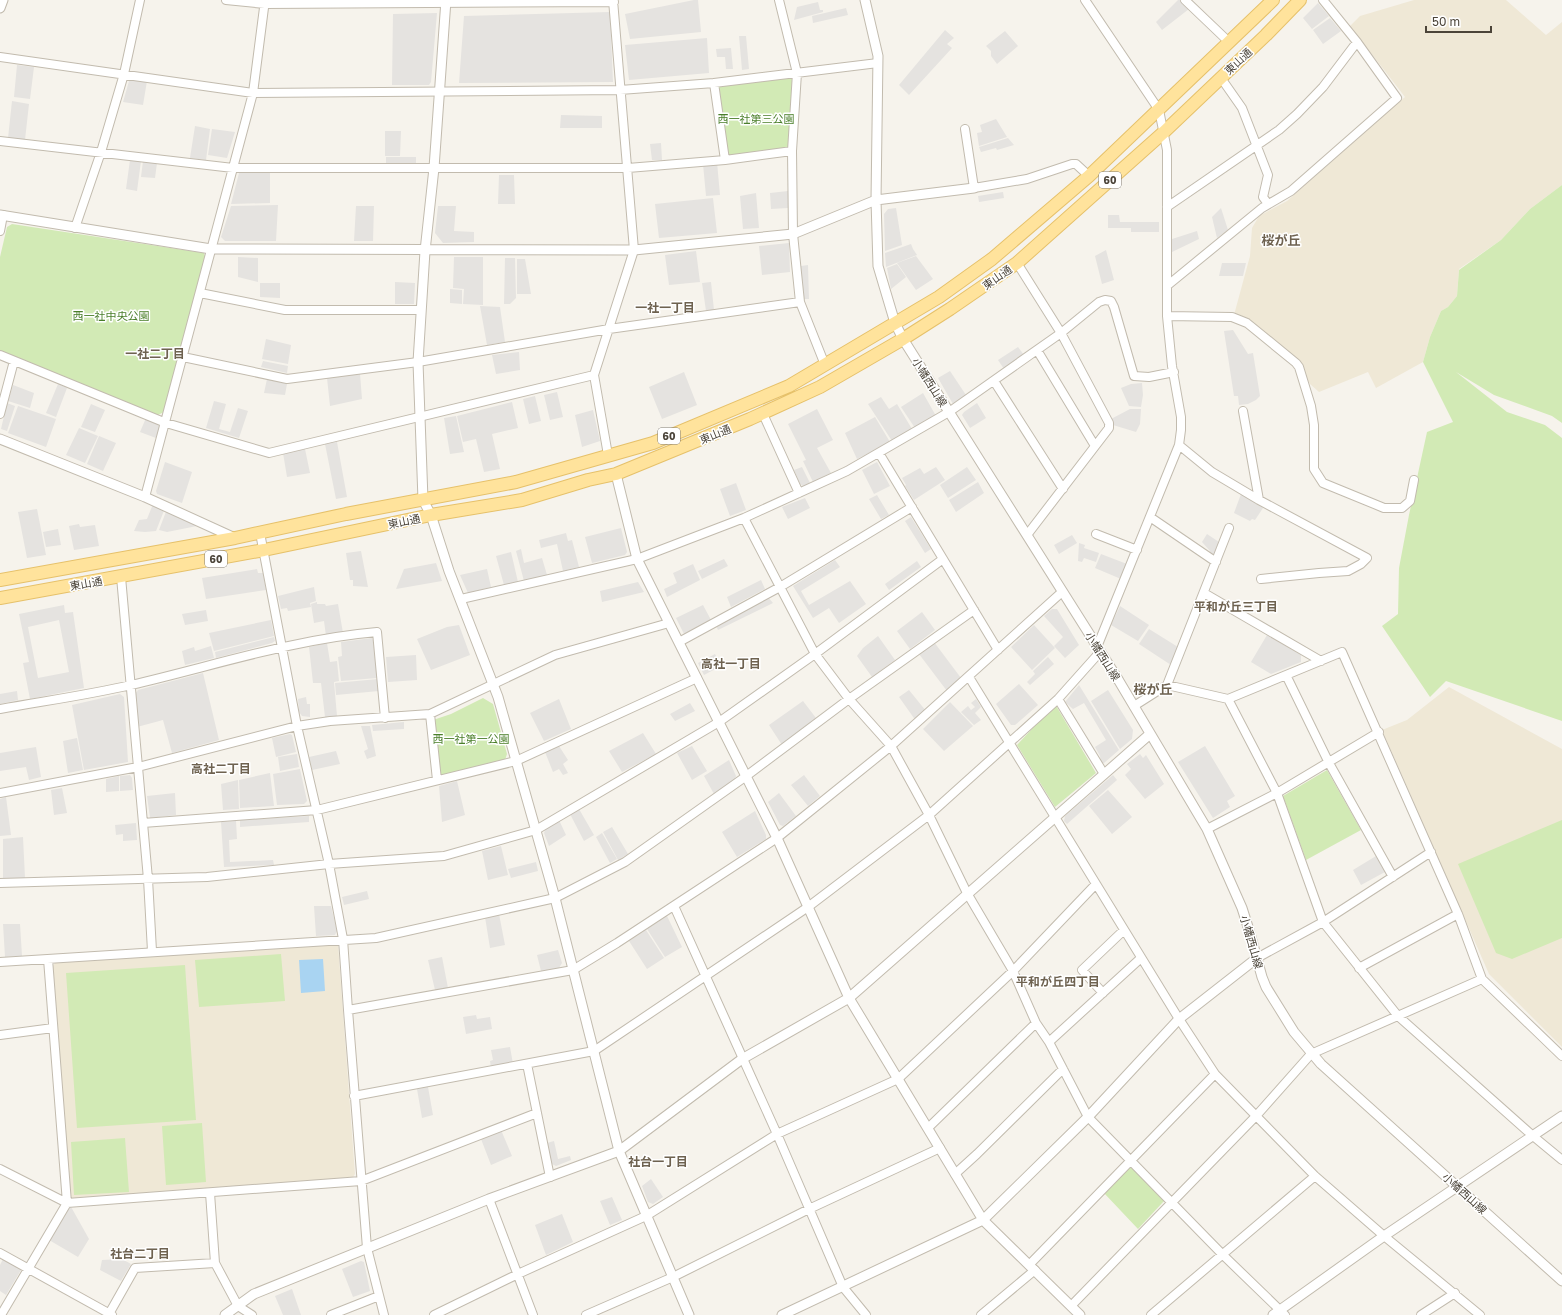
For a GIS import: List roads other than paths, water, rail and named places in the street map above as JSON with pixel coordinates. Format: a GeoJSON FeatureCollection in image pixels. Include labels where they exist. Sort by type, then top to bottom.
{"type":"FeatureCollection","features":[{"type":"Feature","properties":{"kind":"main road","name":"東山通"},"geometry":{"type":"LineString","coordinates":[[0,580],[235,538],[516,482],[652,443],[789,386],[939,297],[992,259],[1089,176],[1273,0]]}},
{"type":"Feature","properties":{"kind":"main road","name":"東山通"},"geometry":{"type":"LineString","coordinates":[[0,598],[264,550],[431,515],[522,500],[588,480],[616,474],[763,414],[820,387],[903,339],[1017,263],[1164,132],[1300,0]]}},
{"type":"Feature","properties":{"kind":"street"},"geometry":{"type":"LineString","coordinates":[[0,8],[3,0]]}},
{"type":"Feature","properties":{"kind":"street"},"geometry":{"type":"LineString","coordinates":[[75,228],[101,152],[124,74],[140,0]]}},
{"type":"Feature","properties":{"kind":"street"},"geometry":{"type":"LineString","coordinates":[[226,0],[265,2],[614,1],[634,250],[594,374],[608,455]]}},
{"type":"Feature","properties":{"kind":"street"},"geometry":{"type":"LineString","coordinates":[[779,0],[797,73],[792,151],[793,234],[800,302],[825,365]]}},
{"type":"Feature","properties":{"kind":"street","name":"小幡西山線"},"geometry":{"type":"LineString","coordinates":[[865,0],[878,56],[876,200],[878,266],[895,323],[903,339],[1099,649],[1207,829],[1242,908],[1266,987],[1294,1032],[1311,1054],[1562,1281]]}},
{"type":"Feature","properties":{"kind":"street"},"geometry":{"type":"LineString","coordinates":[[354,1096],[594,1051],[808,907],[929,815],[1058,699],[1099,649],[1179,445],[1182,417],[1174,372],[1167,316],[1167,150],[1159,110],[1085,0]]}},
{"type":"Feature","properties":{"kind":"street"},"geometry":{"type":"LineString","coordinates":[[1185,0],[1229,42]]}},
{"type":"Feature","properties":{"kind":"street"},"geometry":{"type":"LineString","coordinates":[[1168,285],[1256,213],[1268,204],[1291,191],[1397,98],[1357,42],[1323,0]]}},
{"type":"Feature","properties":{"kind":"street"},"geometry":{"type":"LineString","coordinates":[[145,497],[253,93],[265,2]]}},
{"type":"Feature","properties":{"kind":"street"},"geometry":{"type":"LineString","coordinates":[[446,2],[418,362],[423,500],[431,515],[449,571],[493,684],[516,760],[555,898],[619,1151],[689,1315]]}},
{"type":"Feature","properties":{"kind":"street"},"geometry":{"type":"LineString","coordinates":[[1167,207],[1279,130],[1324,87],[1357,42]]}},
{"type":"Feature","properties":{"kind":"street"},"geometry":{"type":"LineString","coordinates":[[0,57],[253,93],[620,90],[714,83],[878,63]]}},
{"type":"Feature","properties":{"kind":"street"},"geometry":{"type":"LineString","coordinates":[[1220,78],[1242,108],[1268,175],[1263,197],[1268,204]]}},
{"type":"Feature","properties":{"kind":"street"},"geometry":{"type":"LineString","coordinates":[[714,83],[724,160]]}},
{"type":"Feature","properties":{"kind":"street"},"geometry":{"type":"LineString","coordinates":[[965,129],[974,188]]}},
{"type":"Feature","properties":{"kind":"street"},"geometry":{"type":"LineString","coordinates":[[0,141],[233,168],[628,168],[724,160],[792,151]]}},
{"type":"Feature","properties":{"kind":"street"},"geometry":{"type":"LineString","coordinates":[[0,231],[2,215],[211,249],[426,251],[634,250],[793,234],[876,200],[974,188],[1028,179],[1072,164],[1076,164],[1089,176]]}},
{"type":"Feature","properties":{"kind":"street"},"geometry":{"type":"LineString","coordinates":[[1017,263],[1061,333],[1109,423],[1109,428],[1027,535]]}},
{"type":"Feature","properties":{"kind":"street"},"geometry":{"type":"LineString","coordinates":[[200,293],[286,310],[421,310]]}},
{"type":"Feature","properties":{"kind":"street"},"geometry":{"type":"LineString","coordinates":[[461,599],[637,559],[744,518],[847,471],[949,412],[1061,333],[1099,302],[1104,300],[1111,301],[1114,307],[1134,376],[1149,377],[1174,372]]}},
{"type":"Feature","properties":{"kind":"street"},"geometry":{"type":"LineString","coordinates":[[183,357],[287,379],[418,362],[609,329],[800,302]]}},
{"type":"Feature","properties":{"kind":"street"},"geometry":{"type":"LineString","coordinates":[[1167,316],[1232,317],[1240,319],[1296,363],[1299,367],[1311,406],[1314,425],[1314,469],[1323,483],[1384,508],[1402,508],[1410,501],[1414,480]]}},
{"type":"Feature","properties":{"kind":"street"},"geometry":{"type":"LineString","coordinates":[[1037,350],[1095,446]]}},
{"type":"Feature","properties":{"kind":"street"},"geometry":{"type":"LineString","coordinates":[[0,356],[166,423],[269,453],[594,374]]}},
{"type":"Feature","properties":{"kind":"street"},"geometry":{"type":"LineString","coordinates":[[0,414],[14,361]]}},
{"type":"Feature","properties":{"kind":"street"},"geometry":{"type":"LineString","coordinates":[[994,381],[1062,489]]}},
{"type":"Feature","properties":{"kind":"street"},"geometry":{"type":"LineString","coordinates":[[1243,410],[1259,500]]}},
{"type":"Feature","properties":{"kind":"street"},"geometry":{"type":"LineString","coordinates":[[763,414],[799,493]]}},
{"type":"Feature","properties":{"kind":"street"},"geometry":{"type":"LineString","coordinates":[[0,439],[145,497],[235,538]]}},
{"type":"Feature","properties":{"kind":"street"},"geometry":{"type":"LineString","coordinates":[[1179,445],[1212,472],[1259,500],[1367,558],[1361,564],[1348,571],[1261,579]]}},
{"type":"Feature","properties":{"kind":"street"},"geometry":{"type":"LineString","coordinates":[[879,453],[998,650]]}},
{"type":"Feature","properties":{"kind":"street"},"geometry":{"type":"LineString","coordinates":[[616,474],[637,559],[720,722],[745,777],[777,838],[849,998],[983,1220],[1080,1315]]}},
{"type":"Feature","properties":{"kind":"street"},"geometry":{"type":"LineString","coordinates":[[679,642],[780,587],[912,507]]}},
{"type":"Feature","properties":{"kind":"street"},"geometry":{"type":"LineString","coordinates":[[1150,517],[1216,562]]}},
{"type":"Feature","properties":{"kind":"street"},"geometry":{"type":"LineString","coordinates":[[744,518],[815,654],[849,699],[891,746],[929,815],[967,893],[1013,971],[1036,1023],[1049,1042],[1088,1117],[1172,1201],[1280,1313],[1384,1236],[1562,1116]]}},
{"type":"Feature","properties":{"kind":"street"},"geometry":{"type":"LineString","coordinates":[[1134,706],[1167,685],[1229,528]]}},
{"type":"Feature","properties":{"kind":"street"},"geometry":{"type":"LineString","coordinates":[[260,532],[297,726],[329,864],[343,939],[367,1248],[384,1315]]}},
{"type":"Feature","properties":{"kind":"street"},"geometry":{"type":"LineString","coordinates":[[1096,534],[1137,550]]}},
{"type":"Feature","properties":{"kind":"street"},"geometry":{"type":"LineString","coordinates":[[0,883],[207,877],[329,864],[444,856],[536,830],[720,722],[815,654],[943,558]]}},
{"type":"Feature","properties":{"kind":"street"},"geometry":{"type":"LineString","coordinates":[[120,577],[148,879],[152,951]]}},
{"type":"Feature","properties":{"kind":"street"},"geometry":{"type":"LineString","coordinates":[[348,1010],[573,970],[617,943],[777,838],[891,746],[1062,592]]}},
{"type":"Feature","properties":{"kind":"street"},"geometry":{"type":"LineString","coordinates":[[1204,593],[1321,661]]}},
{"type":"Feature","properties":{"kind":"street"},"geometry":{"type":"LineString","coordinates":[[0,962],[152,951],[376,938],[555,898],[625,862],[745,777],[849,699],[974,610]]}},
{"type":"Feature","properties":{"kind":"street"},"geometry":{"type":"LineString","coordinates":[[0,793],[138,767],[297,726],[330,721],[430,714],[555,655],[669,623]]}},
{"type":"Feature","properties":{"kind":"street"},"geometry":{"type":"LineString","coordinates":[[0,709],[131,685],[283,647],[360,633],[377,632],[385,718]]}},
{"type":"Feature","properties":{"kind":"street"},"geometry":{"type":"LineString","coordinates":[[1167,685],[1228,699],[1342,652],[1379,732],[1458,914],[1482,979],[1562,1056]]}},
{"type":"Feature","properties":{"kind":"street"},"geometry":{"type":"LineString","coordinates":[[1286,675],[1329,763],[1393,877]]}},
{"type":"Feature","properties":{"kind":"street"},"geometry":{"type":"LineString","coordinates":[[969,676],[1141,958],[1215,1074],[1315,1176],[1384,1236],[1480,1315]]}},
{"type":"Feature","properties":{"kind":"street"},"geometry":{"type":"LineString","coordinates":[[143,823],[317,810],[516,760],[697,678]]}},
{"type":"Feature","properties":{"kind":"street"},"geometry":{"type":"LineString","coordinates":[[1058,699],[1104,774]]}},
{"type":"Feature","properties":{"kind":"street"},"geometry":{"type":"LineString","coordinates":[[1228,699],[1277,793],[1324,922],[1398,1016],[1562,1160]]}},
{"type":"Feature","properties":{"kind":"street"},"geometry":{"type":"LineString","coordinates":[[430,714],[437,780]]}},
{"type":"Feature","properties":{"kind":"street"},"geometry":{"type":"LineString","coordinates":[[1207,829],[1277,793],[1379,732]]}},
{"type":"Feature","properties":{"kind":"street"},"geometry":{"type":"LineString","coordinates":[[225,1315],[254,1294],[489,1199],[619,1151],[742,1059],[849,998],[1150,734]]}},
{"type":"Feature","properties":{"kind":"street"},"geometry":{"type":"LineString","coordinates":[[782,1315],[983,1220],[1088,1117],[1179,1019],[1257,958],[1324,922],[1431,852]]}},
{"type":"Feature","properties":{"kind":"street"},"geometry":{"type":"LineString","coordinates":[[434,1315],[518,1274],[646,1216],[777,1134],[898,1079],[1013,971],[1096,884]]}},
{"type":"Feature","properties":{"kind":"street"},"geometry":{"type":"LineString","coordinates":[[674,906],[777,1134],[843,1287],[866,1315]]}},
{"type":"Feature","properties":{"kind":"street"},"geometry":{"type":"LineString","coordinates":[[1359,968],[1458,914]]}},
{"type":"Feature","properties":{"kind":"street"},"geometry":{"type":"LineString","coordinates":[[1103,993],[1082,970],[1124,930]]}},
{"type":"Feature","properties":{"kind":"street"},"geometry":{"type":"LineString","coordinates":[[1049,1042],[1141,958]]}},
{"type":"Feature","properties":{"kind":"street"},"geometry":{"type":"LineString","coordinates":[[2,1315],[67,1203],[48,959]]}},
{"type":"Feature","properties":{"kind":"street"},"geometry":{"type":"LineString","coordinates":[[1071,1306],[1256,1116],[1311,1054],[1482,979]]}},
{"type":"Feature","properties":{"kind":"street"},"geometry":{"type":"LineString","coordinates":[[928,1128],[1036,1023]]}},
{"type":"Feature","properties":{"kind":"street"},"geometry":{"type":"LineString","coordinates":[[0,1035],[53,1028]]}},
{"type":"Feature","properties":{"kind":"street"},"geometry":{"type":"LineString","coordinates":[[527,1064],[550,1176]]}},
{"type":"Feature","properties":{"kind":"street"},"geometry":{"type":"LineString","coordinates":[[955,1174],[978,1154],[1063,1069]]}},
{"type":"Feature","properties":{"kind":"street"},"geometry":{"type":"LineString","coordinates":[[982,1315],[1032,1268],[1131,1160],[1215,1074]]}},
{"type":"Feature","properties":{"kind":"street"},"geometry":{"type":"LineString","coordinates":[[0,1169],[67,1203],[361,1181],[537,1113]]}},
{"type":"Feature","properties":{"kind":"street"},"geometry":{"type":"LineString","coordinates":[[586,1315],[673,1277],[809,1209],[940,1148]]}},
{"type":"Feature","properties":{"kind":"street"},"geometry":{"type":"LineString","coordinates":[[1151,1315],[1315,1176]]}},
{"type":"Feature","properties":{"kind":"street"},"geometry":{"type":"LineString","coordinates":[[210,1193],[215,1263],[238,1306],[252,1315]]}},
{"type":"Feature","properties":{"kind":"street"},"geometry":{"type":"LineString","coordinates":[[489,1199],[533,1315]]}},
{"type":"Feature","properties":{"kind":"street"},"geometry":{"type":"LineString","coordinates":[[0,1253],[111,1314],[135,1268],[215,1263]]}},
{"type":"Feature","properties":{"kind":"street"},"geometry":{"type":"LineString","coordinates":[[1421,1315],[1455,1293]]}},
{"type":"Feature","properties":{"kind":"street"},"geometry":{"type":"LineString","coordinates":[[331,1315],[379,1296]]}},
{"type":"Feature","properties":{"kind":"water"},"geometry":{"type":"Polygon","coordinates":[[[323,959],[325,991],[301,993],[299,960],[323,959]]]}},
{"type":"Feature","properties":{"kind":"district","name":"桜が丘"},"geometry":{"type":"Point","coordinates":[1281,240]}},
{"type":"Feature","properties":{"kind":"district","name":"一社一丁目"},"geometry":{"type":"Point","coordinates":[665,307]}},
{"type":"Feature","properties":{"kind":"district","name":"一社二丁目"},"geometry":{"type":"Point","coordinates":[155,353]}},
{"type":"Feature","properties":{"kind":"district","name":"平和が丘三丁目"},"geometry":{"type":"Point","coordinates":[1236,606]}},
{"type":"Feature","properties":{"kind":"district","name":"高社一丁目"},"geometry":{"type":"Point","coordinates":[731,663]}},
{"type":"Feature","properties":{"kind":"district","name":"桜が丘"},"geometry":{"type":"Point","coordinates":[1153,689]}},
{"type":"Feature","properties":{"kind":"district","name":"高社二丁目"},"geometry":{"type":"Point","coordinates":[221,768]}},
{"type":"Feature","properties":{"kind":"district","name":"平和が丘四丁目"},"geometry":{"type":"Point","coordinates":[1058,981]}},
{"type":"Feature","properties":{"kind":"district","name":"社台一丁目"},"geometry":{"type":"Point","coordinates":[658,1161]}},
{"type":"Feature","properties":{"kind":"district","name":"社台二丁目"},"geometry":{"type":"Point","coordinates":[140,1253]}},
{"type":"Feature","properties":{"kind":"park label","name":"西一社第三公園"},"geometry":{"type":"Point","coordinates":[756,118]}},
{"type":"Feature","properties":{"kind":"park label","name":"西一社中央公園"},"geometry":{"type":"Point","coordinates":[111,315]}},
{"type":"Feature","properties":{"kind":"park label","name":"西一社第一公園"},"geometry":{"type":"Point","coordinates":[471,738]}}]}
